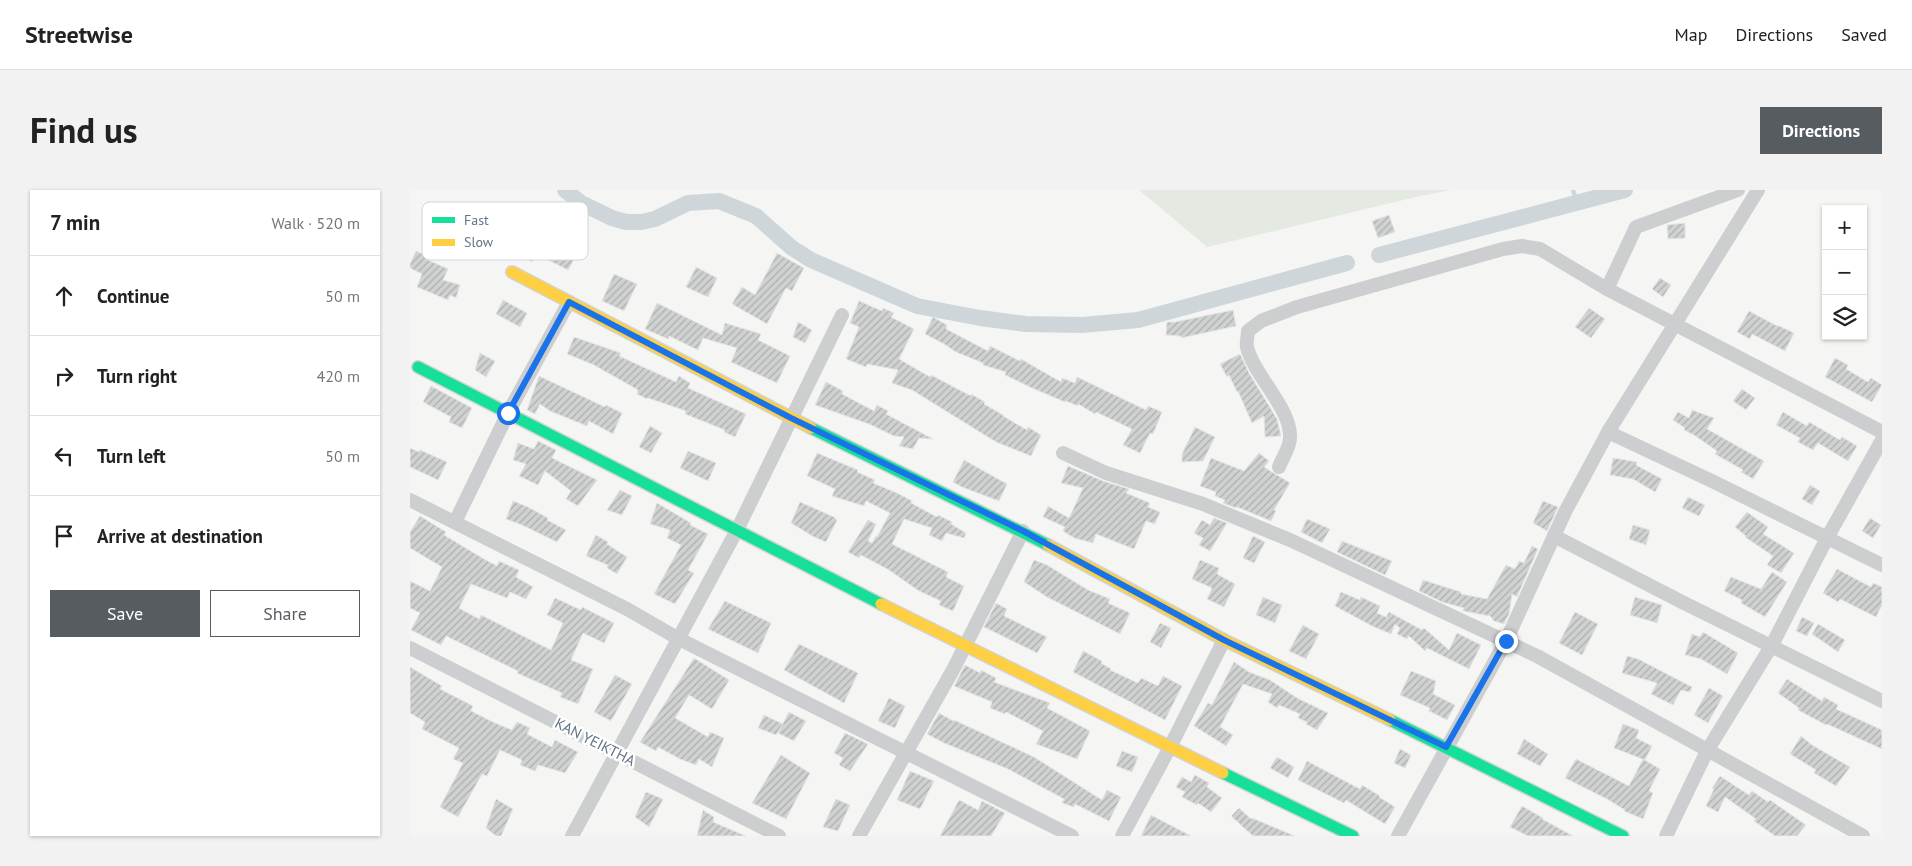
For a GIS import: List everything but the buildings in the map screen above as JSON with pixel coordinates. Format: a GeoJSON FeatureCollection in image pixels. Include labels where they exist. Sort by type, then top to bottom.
{"type":"FeatureCollection","features":[{"type":"Feature","properties":{"kind":"street"},"geometry":{"type":"LineString","coordinates":[[1607,289],[1636,227],[1738,190]]}},
{"type":"Feature","properties":{"kind":"street"},"geometry":{"type":"LineString","coordinates":[[1398,836],[1506,641],[1554,536],[1608,432],[1758,190]]}},
{"type":"Feature","properties":{"kind":"street"},"geometry":{"type":"LineString","coordinates":[[1279,467],[1290,441],[1290,430],[1286,419],[1254,363],[1246,345],[1248,331],[1261,321],[1297,306],[1504,249],[1522,246],[1540,248],[1607,289],[1882,432]]}},
{"type":"Feature","properties":{"kind":"street"},"geometry":{"type":"LineString","coordinates":[[512,272],[791,418],[1023,531],[1224,640],[1446,747],[1623,836]]}},
{"type":"Feature","properties":{"kind":"street"},"geometry":{"type":"LineString","coordinates":[[455,522],[508,413],[569,302]]}},
{"type":"Feature","properties":{"kind":"street"},"geometry":{"type":"LineString","coordinates":[[572,836],[737,530],[842,315]]}},
{"type":"Feature","properties":{"kind":"street"},"geometry":{"type":"LineString","coordinates":[[418,367],[1169,749],[1353,836]]}},
{"type":"Feature","properties":{"kind":"street"},"geometry":{"type":"LineString","coordinates":[[1608,432],[1882,565]]}},
{"type":"Feature","properties":{"kind":"street"},"geometry":{"type":"LineString","coordinates":[[1666,836],[1707,751],[1772,645],[1882,440]]}},
{"type":"Feature","properties":{"kind":"street"},"geometry":{"type":"LineString","coordinates":[[1063,453],[1106,473],[1203,504],[1290,540],[1506,641],[1537,656],[1864,836]]}},
{"type":"Feature","properties":{"kind":"street"},"geometry":{"type":"LineString","coordinates":[[410,500],[627,609],[679,639],[1072,836]]}},
{"type":"Feature","properties":{"kind":"street"},"geometry":{"type":"LineString","coordinates":[[859,836],[966,646],[1023,531]]}},
{"type":"Feature","properties":{"kind":"street"},"geometry":{"type":"LineString","coordinates":[[1554,536],[1882,701]]}},
{"type":"Feature","properties":{"kind":"street"},"geometry":{"type":"LineString","coordinates":[[1122,836],[1169,749],[1224,640]]}},
{"type":"Feature","properties":{"kind":"street","name":"KAN YEIKTHA"},"geometry":{"type":"LineString","coordinates":[[410,648],[779,836]]}},
{"type":"Feature","properties":{"kind":"shaded area"},"geometry":{"type":"Polygon","coordinates":[[[1139,190],[1452,190],[1207,247],[1139,190]]]}},
{"type":"Feature","properties":{"kind":"waterway"},"geometry":{"type":"LineString","coordinates":[[565,190],[580,202]]}},
{"type":"Feature","properties":{"kind":"waterway"},"geometry":{"type":"LineString","coordinates":[[1573,190],[1577,203]]}},
{"type":"Feature","properties":{"kind":"waterway"},"geometry":{"type":"LineString","coordinates":[[1379,255],[1625,190]]}},
{"type":"Feature","properties":{"kind":"waterway"},"geometry":{"type":"LineString","coordinates":[[588,206],[612,218],[626,222],[641,222],[655,219],[688,203],[719,201],[756,216],[792,248],[811,260],[917,306],[980,318],[1026,324],[1082,325],[1138,320],[1347,263]]}},
{"type":"Feature","properties":{"kind":"traffic: fast"},"geometry":{"type":"LineString","coordinates":[[418,367],[881,604]]}},
{"type":"Feature","properties":{"kind":"traffic: fast"},"geometry":{"type":"LineString","coordinates":[[811,428],[1048,545]]}},
{"type":"Feature","properties":{"kind":"traffic: fast"},"geometry":{"type":"LineString","coordinates":[[1390,720],[1623,836]]}},
{"type":"Feature","properties":{"kind":"traffic: fast"},"geometry":{"type":"LineString","coordinates":[[1223,773],[1353,836]]}},
{"type":"Feature","properties":{"kind":"traffic: slow"},"geometry":{"type":"LineString","coordinates":[[512,272],[811,428]]}},
{"type":"Feature","properties":{"kind":"traffic: slow"},"geometry":{"type":"LineString","coordinates":[[1048,545],[1224,640],[1390,720]]}},
{"type":"Feature","properties":{"kind":"traffic: slow"},"geometry":{"type":"LineString","coordinates":[[881,604],[1223,773]]}},
{"type":"Feature","properties":{"kind":"route"},"geometry":{"type":"LineString","coordinates":[[508,413],[569,302],[791,418],[1023,531],[1224,640],[1446,747],[1506,641]]}}]}
